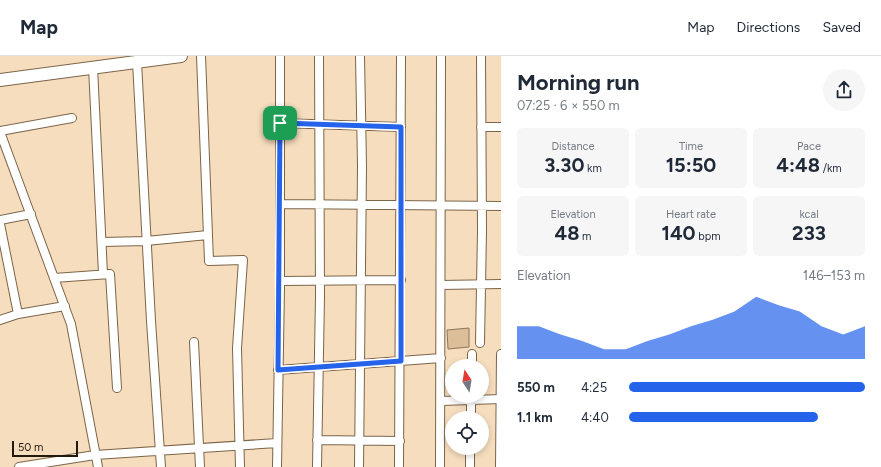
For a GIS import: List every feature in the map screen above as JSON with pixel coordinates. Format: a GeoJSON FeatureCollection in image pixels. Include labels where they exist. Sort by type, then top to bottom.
{"type":"FeatureCollection","features":[{"type":"Feature","properties":{"kind":"main road"},"geometry":{"type":"LineString","coordinates":[[0,80],[175,56]]}},
{"type":"Feature","properties":{"kind":"street"},"geometry":{"type":"LineString","coordinates":[[201,56],[208,261],[243,260],[237,348],[240,467]]}},
{"type":"Feature","properties":{"kind":"street"},"geometry":{"type":"LineString","coordinates":[[277,467],[280,281],[280,56]]}},
{"type":"Feature","properties":{"kind":"street"},"geometry":{"type":"LineString","coordinates":[[317,467],[320,280],[319,56]]}},
{"type":"Feature","properties":{"kind":"street"},"geometry":{"type":"LineString","coordinates":[[359,467],[361,205],[360,56]]}},
{"type":"Feature","properties":{"kind":"street"},"geometry":{"type":"LineString","coordinates":[[399,467],[401,361],[401,56]]}},
{"type":"Feature","properties":{"kind":"street"},"geometry":{"type":"LineString","coordinates":[[440,467],[441,56]]}},
{"type":"Feature","properties":{"kind":"street"},"geometry":{"type":"LineString","coordinates":[[480,343],[482,205],[481,56]]}},
{"type":"Feature","properties":{"kind":"street"},"geometry":{"type":"LineString","coordinates":[[137,62],[146,241],[161,467]]}},
{"type":"Feature","properties":{"kind":"street"},"geometry":{"type":"LineString","coordinates":[[93,67],[103,274]]}},
{"type":"Feature","properties":{"kind":"street"},"geometry":{"type":"LineString","coordinates":[[72,118],[0,131],[72,324],[98,467]]}},
{"type":"Feature","properties":{"kind":"street"},"geometry":{"type":"LineString","coordinates":[[280,123],[401,127]]}},
{"type":"Feature","properties":{"kind":"street"},"geometry":{"type":"LineString","coordinates":[[481,127],[501,127]]}},
{"type":"Feature","properties":{"kind":"street"},"geometry":{"type":"LineString","coordinates":[[280,204],[501,206]]}},
{"type":"Feature","properties":{"kind":"street"},"geometry":{"type":"LineString","coordinates":[[0,220],[31,214]]}},
{"type":"Feature","properties":{"kind":"street"},"geometry":{"type":"LineString","coordinates":[[0,224],[18,314]]}},
{"type":"Feature","properties":{"kind":"street"},"geometry":{"type":"LineString","coordinates":[[102,242],[146,241],[208,235]]}},
{"type":"Feature","properties":{"kind":"street"},"geometry":{"type":"LineString","coordinates":[[54,278],[110,274],[117,388]]}},
{"type":"Feature","properties":{"kind":"street"},"geometry":{"type":"LineString","coordinates":[[280,281],[401,280]]}},
{"type":"Feature","properties":{"kind":"street"},"geometry":{"type":"LineString","coordinates":[[441,285],[501,284]]}},
{"type":"Feature","properties":{"kind":"street"},"geometry":{"type":"LineString","coordinates":[[0,320],[18,314],[65,306]]}},
{"type":"Feature","properties":{"kind":"street"},"geometry":{"type":"LineString","coordinates":[[194,342],[200,467]]}},
{"type":"Feature","properties":{"kind":"street"},"geometry":{"type":"LineString","coordinates":[[472,354],[472,359]]}},
{"type":"Feature","properties":{"kind":"street"},"geometry":{"type":"LineString","coordinates":[[500,467],[501,354]]}},
{"type":"Feature","properties":{"kind":"street"},"geometry":{"type":"LineString","coordinates":[[278,370],[441,358]]}},
{"type":"Feature","properties":{"kind":"street"},"geometry":{"type":"LineString","coordinates":[[489,399],[501,399]]}},
{"type":"Feature","properties":{"kind":"street"},"geometry":{"type":"LineString","coordinates":[[441,401],[445,401]]}},
{"type":"Feature","properties":{"kind":"street"},"geometry":{"type":"LineString","coordinates":[[317,440],[400,441]]}},
{"type":"Feature","properties":{"kind":"street"},"geometry":{"type":"LineString","coordinates":[[19,467],[95,455],[277,443]]}},
{"type":"Feature","properties":{"kind":"street"},"geometry":{"type":"LineString","coordinates":[[470,455],[470,467]]}},
{"type":"Feature","properties":{"kind":"building"},"geometry":{"type":"Polygon","coordinates":[[[469,328],[469,347],[448,349],[447,330],[469,328]]]}},
{"type":"Feature","properties":{"kind":"route"},"geometry":{"type":"LineString","coordinates":[[280,123],[401,127],[401,361],[278,370],[280,287],[280,123]]}}]}
